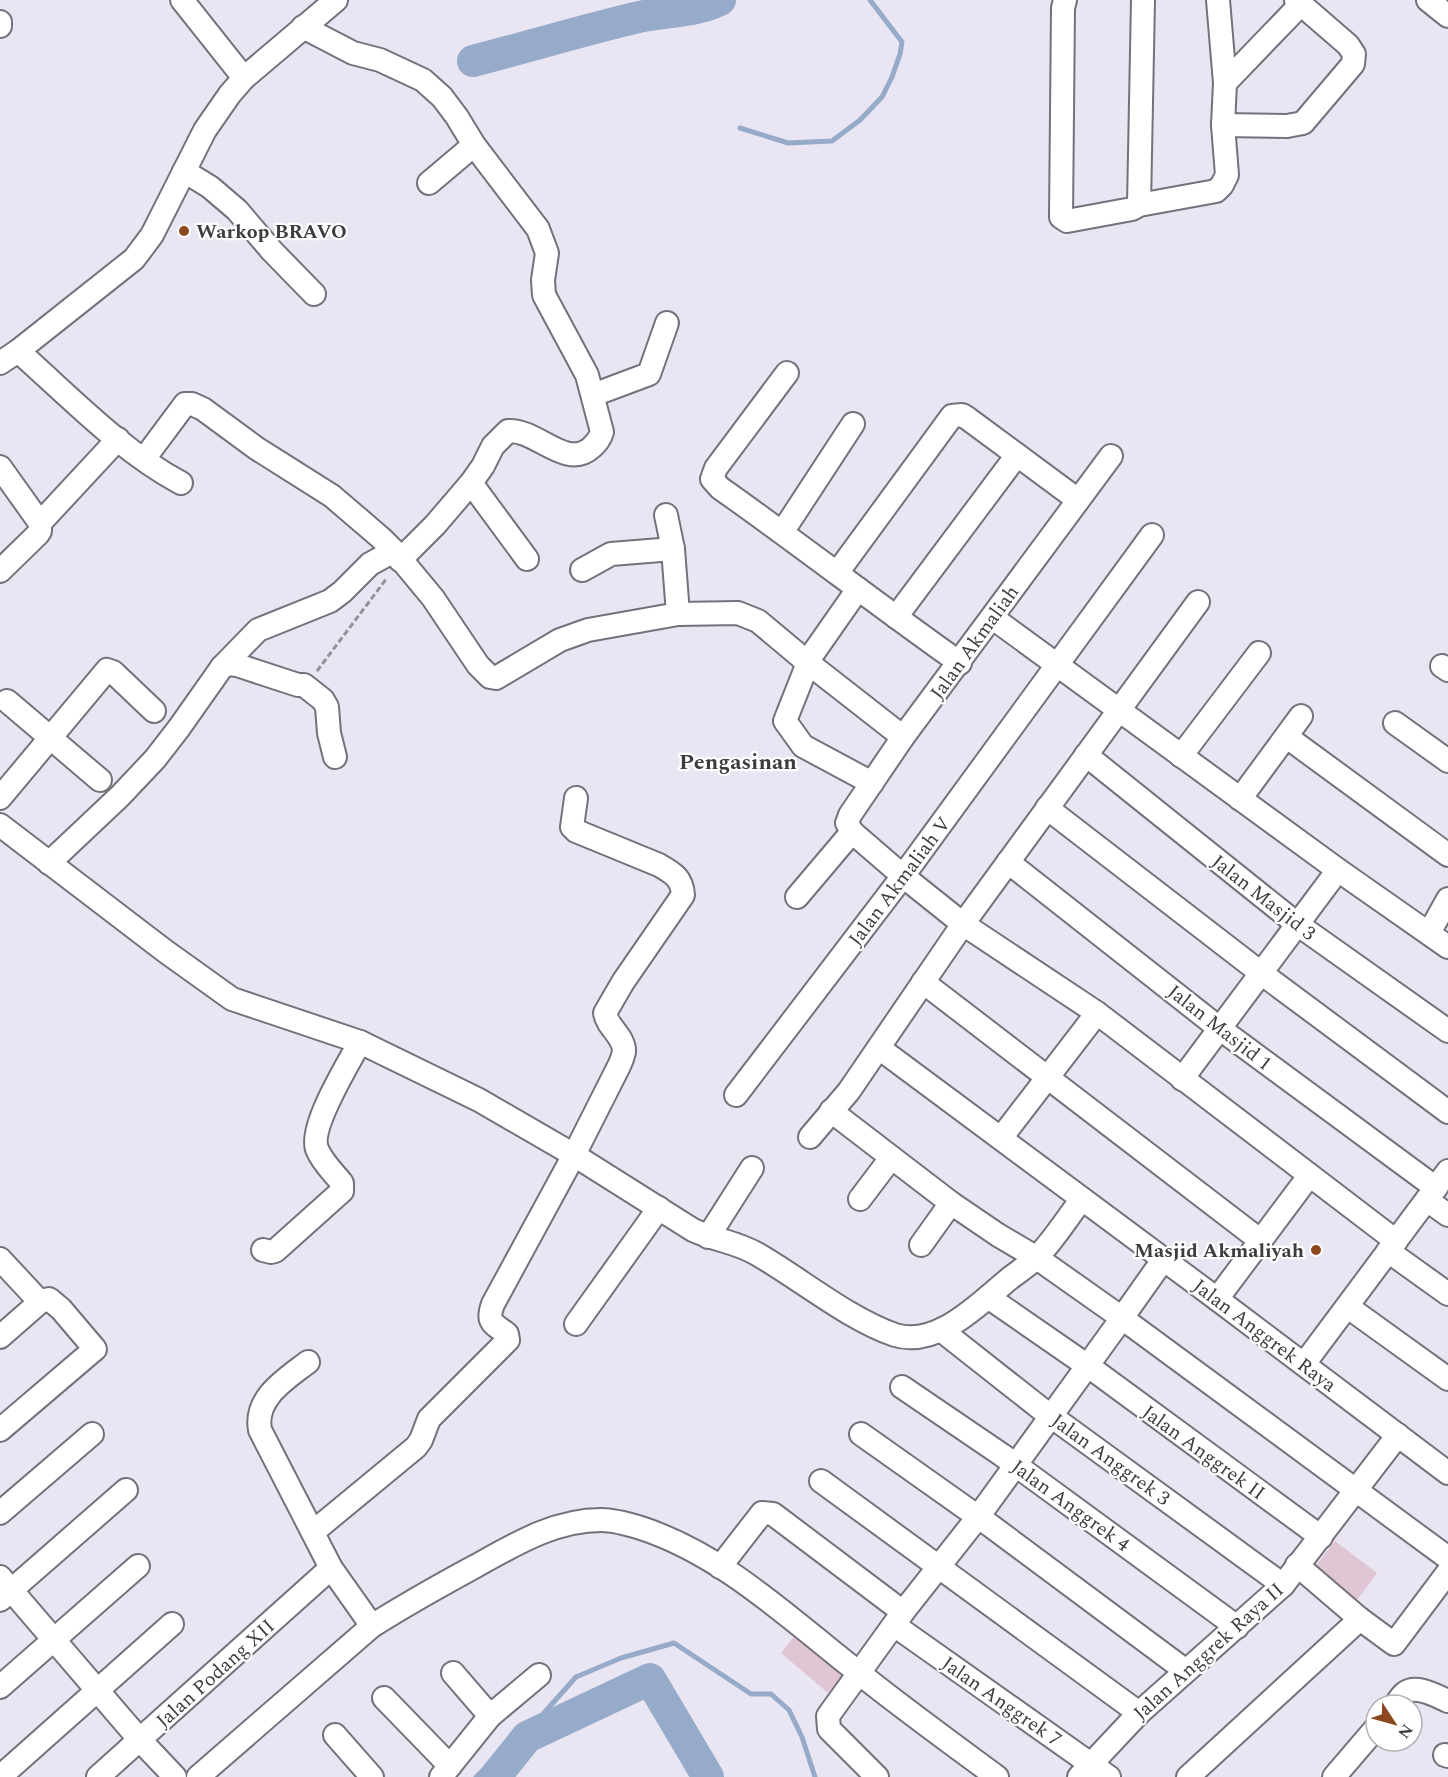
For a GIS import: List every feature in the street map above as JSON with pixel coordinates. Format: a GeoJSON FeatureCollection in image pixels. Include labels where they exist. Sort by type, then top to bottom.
{"type":"FeatureCollection","features":[{"type":"Feature","properties":{"kind":"street"},"geometry":{"type":"LineString","coordinates":[[182,0],[244,78]]}},
{"type":"Feature","properties":{"kind":"street"},"geometry":{"type":"LineString","coordinates":[[181,483],[144,459],[9,357],[134,259],[152,234],[205,130],[244,78],[336,0]]}},
{"type":"Feature","properties":{"kind":"street"},"geometry":{"type":"LineString","coordinates":[[1065,0],[1063,8],[1061,217],[1066,221],[1093,218],[1132,209],[1139,204],[1216,191],[1222,185],[1227,175],[1223,125],[1225,83],[1218,0]]}},
{"type":"Feature","properties":{"kind":"street"},"geometry":{"type":"LineString","coordinates":[[1139,204],[1143,0]]}},
{"type":"Feature","properties":{"kind":"street"},"geometry":{"type":"LineString","coordinates":[[1428,0],[1448,16]]}},
{"type":"Feature","properties":{"kind":"street"},"geometry":{"type":"LineString","coordinates":[[1223,125],[1287,126],[1303,123],[1353,64],[1354,54],[1348,45],[1299,2],[1225,83]]}},
{"type":"Feature","properties":{"kind":"street"},"geometry":{"type":"LineString","coordinates":[[49,863],[120,796],[154,759],[222,667],[258,630],[330,601],[369,564],[397,555],[435,525],[471,483],[493,446],[508,430],[518,430],[529,434],[567,455],[576,456],[586,452],[601,438],[602,432],[587,375],[544,295],[543,280],[547,253],[543,238],[474,145],[457,117],[442,97],[423,80],[380,60],[353,53],[303,27]]}},
{"type":"Feature","properties":{"kind":"street"},"geometry":{"type":"LineString","coordinates":[[429,183],[474,145]]}},
{"type":"Feature","properties":{"kind":"street"},"geometry":{"type":"LineString","coordinates":[[184,171],[210,187],[237,210],[272,251],[314,294]]}},
{"type":"Feature","properties":{"kind":"street"},"geometry":{"type":"LineString","coordinates":[[593,395],[649,374],[667,323]]}},
{"type":"Feature","properties":{"kind":"street"},"geometry":{"type":"LineString","coordinates":[[787,373],[716,468],[712,479],[720,488],[783,531],[960,663]]}},
{"type":"Feature","properties":{"kind":"street"},"geometry":{"type":"LineString","coordinates":[[144,459],[185,404],[192,404],[332,496],[397,555],[433,598],[478,665],[490,677],[496,678],[575,633],[678,614],[738,613],[749,616],[903,737]]}},
{"type":"Feature","properties":{"kind":"street"},"geometry":{"type":"LineString","coordinates":[[837,573],[952,416],[962,415],[967,418],[1078,500]]}},
{"type":"Feature","properties":{"kind":"street"},"geometry":{"type":"LineString","coordinates":[[783,531],[854,424]]}},
{"type":"Feature","properties":{"kind":"street"},"geometry":{"type":"LineString","coordinates":[[0,571],[38,534],[40,524],[118,439]]}},
{"type":"Feature","properties":{"kind":"street"},"geometry":{"type":"LineString","coordinates":[[896,617],[1017,455]]}},
{"type":"Feature","properties":{"kind":"street","name":"Jalan Akmaliah"},"geometry":{"type":"LineString","coordinates":[[852,832],[847,823],[850,815],[903,737],[1111,456]]}},
{"type":"Feature","properties":{"kind":"street"},"geometry":{"type":"LineString","coordinates":[[0,467],[40,524]]}},
{"type":"Feature","properties":{"kind":"street"},"geometry":{"type":"LineString","coordinates":[[471,483],[527,559]]}},
{"type":"Feature","properties":{"kind":"street"},"geometry":{"type":"LineString","coordinates":[[666,515],[673,549],[678,614]]}},
{"type":"Feature","properties":{"kind":"street","name":"Jalan Akmaliah V"},"geometry":{"type":"LineString","coordinates":[[736,1095],[903,876],[1152,535]]}},
{"type":"Feature","properties":{"kind":"street"},"geometry":{"type":"LineString","coordinates":[[582,570],[611,554],[673,549]]}},
{"type":"Feature","properties":{"kind":"street"},"geometry":{"type":"LineString","coordinates":[[858,589],[807,663],[785,721],[803,746],[872,783]]}},
{"type":"Feature","properties":{"kind":"street"},"geometry":{"type":"LineString","coordinates":[[810,1137],[849,1091],[963,924],[1197,602]]}},
{"type":"Feature","properties":{"kind":"street"},"geometry":{"type":"LineString","coordinates":[[993,618],[1338,870],[1448,947]]}},
{"type":"Feature","properties":{"kind":"street"},"geometry":{"type":"LineString","coordinates":[[1181,756],[1259,653]]}},
{"type":"Feature","properties":{"kind":"street"},"geometry":{"type":"LineString","coordinates":[[222,667],[228,664],[237,665],[304,685],[327,706],[329,732],[335,756]]}},
{"type":"Feature","properties":{"kind":"street"},"geometry":{"type":"LineString","coordinates":[[0,798],[107,670],[113,672],[154,711]]}},
{"type":"Feature","properties":{"kind":"street"},"geometry":{"type":"LineString","coordinates":[[7,701],[100,780]]}},
{"type":"Feature","properties":{"kind":"street"},"geometry":{"type":"LineString","coordinates":[[1240,799],[1301,716]]}},
{"type":"Feature","properties":{"kind":"street"},"geometry":{"type":"LineString","coordinates":[[1395,723],[1448,760]]}},
{"type":"Feature","properties":{"kind":"street"},"geometry":{"type":"LineString","coordinates":[[1287,737],[1448,855]]}},
{"type":"Feature","properties":{"kind":"street","name":"Jalan Masjid 3"},"geometry":{"type":"LineString","coordinates":[[1086,755],[1297,924],[1448,1031]]}},
{"type":"Feature","properties":{"kind":"street"},"geometry":{"type":"LineString","coordinates":[[313,1532],[416,1447],[429,1419],[508,1340],[507,1334],[491,1322],[489,1315],[574,1155],[619,1066],[624,1051],[605,1013],[623,982],[682,895],[679,878],[672,872],[576,831],[572,827],[576,798]]}},
{"type":"Feature","properties":{"kind":"street"},"geometry":{"type":"LineString","coordinates":[[1047,808],[1261,973],[1448,1112]]}},
{"type":"Feature","properties":{"kind":"street"},"geometry":{"type":"LineString","coordinates":[[0,825],[232,999],[360,1042],[479,1100],[574,1155],[693,1230],[756,1253],[851,1313],[894,1334],[915,1338],[941,1330],[988,1297],[1037,1258],[1082,1199]]}},
{"type":"Feature","properties":{"kind":"street"},"geometry":{"type":"LineString","coordinates":[[797,897],[852,832],[963,924],[1097,1013],[1309,1176],[1448,1294]]}},
{"type":"Feature","properties":{"kind":"street","name":"Jalan Masjid 1"},"geometry":{"type":"LineString","coordinates":[[1008,862],[1219,1028],[1437,1186],[1448,1215]]}},
{"type":"Feature","properties":{"kind":"street"},"geometry":{"type":"LineString","coordinates":[[1182,1079],[1338,870]]}},
{"type":"Feature","properties":{"kind":"street"},"geometry":{"type":"LineString","coordinates":[[1429,933],[1448,899]]}},
{"type":"Feature","properties":{"kind":"street"},"geometry":{"type":"LineString","coordinates":[[923,982],[1261,1241]]}},
{"type":"Feature","properties":{"kind":"street"},"geometry":{"type":"LineString","coordinates":[[1001,1138],[1097,1013]]}},
{"type":"Feature","properties":{"kind":"street"},"geometry":{"type":"LineString","coordinates":[[263,1250],[275,1251],[342,1191],[342,1183],[317,1150],[316,1138],[321,1117],[360,1042]]}},
{"type":"Feature","properties":{"kind":"street","name":"Jalan Anggrek Raya"},"geometry":{"type":"LineString","coordinates":[[879,1048],[1448,1473]]}},
{"type":"Feature","properties":{"kind":"street"},"geometry":{"type":"LineString","coordinates":[[831,1111],[951,1203],[1037,1258],[1122,1318],[1448,1558]]}},
{"type":"Feature","properties":{"kind":"street"},"geometry":{"type":"LineString","coordinates":[[860,1199],[891,1158]]}},
{"type":"Feature","properties":{"kind":"street"},"geometry":{"type":"LineString","coordinates":[[708,1237],[752,1168]]}},
{"type":"Feature","properties":{"kind":"street"},"geometry":{"type":"LineString","coordinates":[[1217,1299],[1309,1176]]}},
{"type":"Feature","properties":{"kind":"street"},"geometry":{"type":"LineString","coordinates":[[1304,1364],[1437,1186]]}},
{"type":"Feature","properties":{"kind":"street"},"geometry":{"type":"LineString","coordinates":[[921,1245],[951,1203]]}},
{"type":"Feature","properties":{"kind":"street"},"geometry":{"type":"LineString","coordinates":[[576,1324],[659,1208]]}},
{"type":"Feature","properties":{"kind":"street"},"geometry":{"type":"LineString","coordinates":[[0,1259],[40,1302]]}},
{"type":"Feature","properties":{"kind":"street"},"geometry":{"type":"LineString","coordinates":[[877,1777],[829,1729],[828,1716],[978,1517],[1163,1260]]}},
{"type":"Feature","properties":{"kind":"street","name":"Jalan Anggrek II"},"geometry":{"type":"LineString","coordinates":[[988,1297],[1321,1537]]}},
{"type":"Feature","properties":{"kind":"street"},"geometry":{"type":"LineString","coordinates":[[0,1337],[40,1302],[49,1299],[56,1303],[95,1349],[0,1430]]}},
{"type":"Feature","properties":{"kind":"street"},"geometry":{"type":"LineString","coordinates":[[1348,1307],[1448,1379]]}},
{"type":"Feature","properties":{"kind":"street","name":"Jalan Anggrek 3"},"geometry":{"type":"LineString","coordinates":[[941,1330],[1051,1415],[1283,1585]]}},
{"type":"Feature","properties":{"kind":"street"},"geometry":{"type":"LineString","coordinates":[[308,1362],[274,1389],[263,1405],[258,1420],[264,1440],[331,1568],[372,1626]]}},
{"type":"Feature","properties":{"kind":"street","name":"Jalan Anggrek 4"},"geometry":{"type":"LineString","coordinates":[[902,1387],[1015,1465],[1237,1627]]}},
{"type":"Feature","properties":{"kind":"street"},"geometry":{"type":"LineString","coordinates":[[0,1514],[92,1434]]}},
{"type":"Feature","properties":{"kind":"street"},"geometry":{"type":"LineString","coordinates":[[861,1434],[978,1517],[1186,1671]]}},
{"type":"Feature","properties":{"kind":"street","name":"Jalan Anggrek Raya II"},"geometry":{"type":"LineString","coordinates":[[1093,1773],[1139,1713],[1283,1585],[1398,1435]]}},
{"type":"Feature","properties":{"kind":"street"},"geometry":{"type":"LineString","coordinates":[[821,1482],[1139,1713]]}},
{"type":"Feature","properties":{"kind":"street"},"geometry":{"type":"LineString","coordinates":[[126,1490],[4,1589],[54,1641],[175,1777]]}},
{"type":"Feature","properties":{"kind":"street","name":"Jalan Anggrek 7"},"geometry":{"type":"LineString","coordinates":[[720,1567],[762,1513],[773,1514],[899,1619],[1093,1773]]}},
{"type":"Feature","properties":{"kind":"street"},"geometry":{"type":"LineString","coordinates":[[198,1777],[372,1626],[403,1606],[524,1540],[565,1525],[603,1520],[664,1536],[720,1567],[778,1608],[859,1674],[997,1777]]}},
{"type":"Feature","properties":{"kind":"street"},"geometry":{"type":"LineString","coordinates":[[1297,1565],[1360,1619],[1394,1644],[1448,1572]]}},
{"type":"Feature","properties":{"kind":"street"},"geometry":{"type":"LineString","coordinates":[[0,1687],[138,1566]]}},
{"type":"Feature","properties":{"kind":"street","name":"Jalan Podang XII"},"geometry":{"type":"LineString","coordinates":[[98,1777],[331,1568]]}},
{"type":"Feature","properties":{"kind":"street"},"geometry":{"type":"LineString","coordinates":[[1188,1777],[1360,1619]]}},
{"type":"Feature","properties":{"kind":"street"},"geometry":{"type":"LineString","coordinates":[[0,1777],[172,1624]]}},
{"type":"Feature","properties":{"kind":"street"},"geometry":{"type":"LineString","coordinates":[[453,1673],[490,1716]]}},
{"type":"Feature","properties":{"kind":"street"},"geometry":{"type":"LineString","coordinates":[[384,1698],[445,1772],[490,1716],[539,1675]]}},
{"type":"Feature","properties":{"kind":"street"},"geometry":{"type":"LineString","coordinates":[[1404,1693],[1416,1690],[1448,1701]]}},
{"type":"Feature","properties":{"kind":"street"},"geometry":{"type":"LineString","coordinates":[[335,1735],[372,1777]]}},
{"type":"Feature","properties":{"kind":"street"},"geometry":{"type":"LineString","coordinates":[[1347,1773],[1364,1747]]}},
{"type":"Feature","properties":{"kind":"path"},"geometry":{"type":"LineString","coordinates":[[304,685],[358,618],[397,555]]}},
{"type":"Feature","properties":{"kind":"shaded area"},"geometry":{"type":"Polygon","coordinates":[[[1335,1541],[1377,1573],[1357,1600],[1315,1567],[1335,1541]]]}},
{"type":"Feature","properties":{"kind":"shaded area"},"geometry":{"type":"Polygon","coordinates":[[[797,1633],[844,1673],[828,1693],[781,1653],[797,1633]]]}},
{"type":"Feature","properties":{"kind":"waterway"},"geometry":{"type":"LineString","coordinates":[[473,61],[618,22],[691,9],[720,0]]}},
{"type":"Feature","properties":{"kind":"waterway"},"geometry":{"type":"LineString","coordinates":[[740,128],[788,143],[832,141],[860,120],[882,97],[892,77],[902,42],[870,0]]}},
{"type":"Feature","properties":{"kind":"waterway"},"geometry":{"type":"LineString","coordinates":[[476,1777],[543,1714],[576,1677],[621,1658],[674,1643],[751,1694],[771,1694],[789,1710],[802,1737],[815,1777]]}},
{"type":"Feature","properties":{"kind":"waterway"},"geometry":{"type":"LineString","coordinates":[[495,1777],[527,1737],[650,1679],[708,1777]]}},
{"type":"Feature","properties":{"kind":"place","name":"Warkop BRAVO"},"geometry":{"type":"Point","coordinates":[184,231]}},
{"type":"Feature","properties":{"kind":"place","name":"Masjid Akmaliyah"},"geometry":{"type":"Point","coordinates":[1316,1250]}},
{"type":"Feature","properties":{"kind":"district","name":"Pengasinan"},"geometry":{"type":"Point","coordinates":[738,761]}}]}
